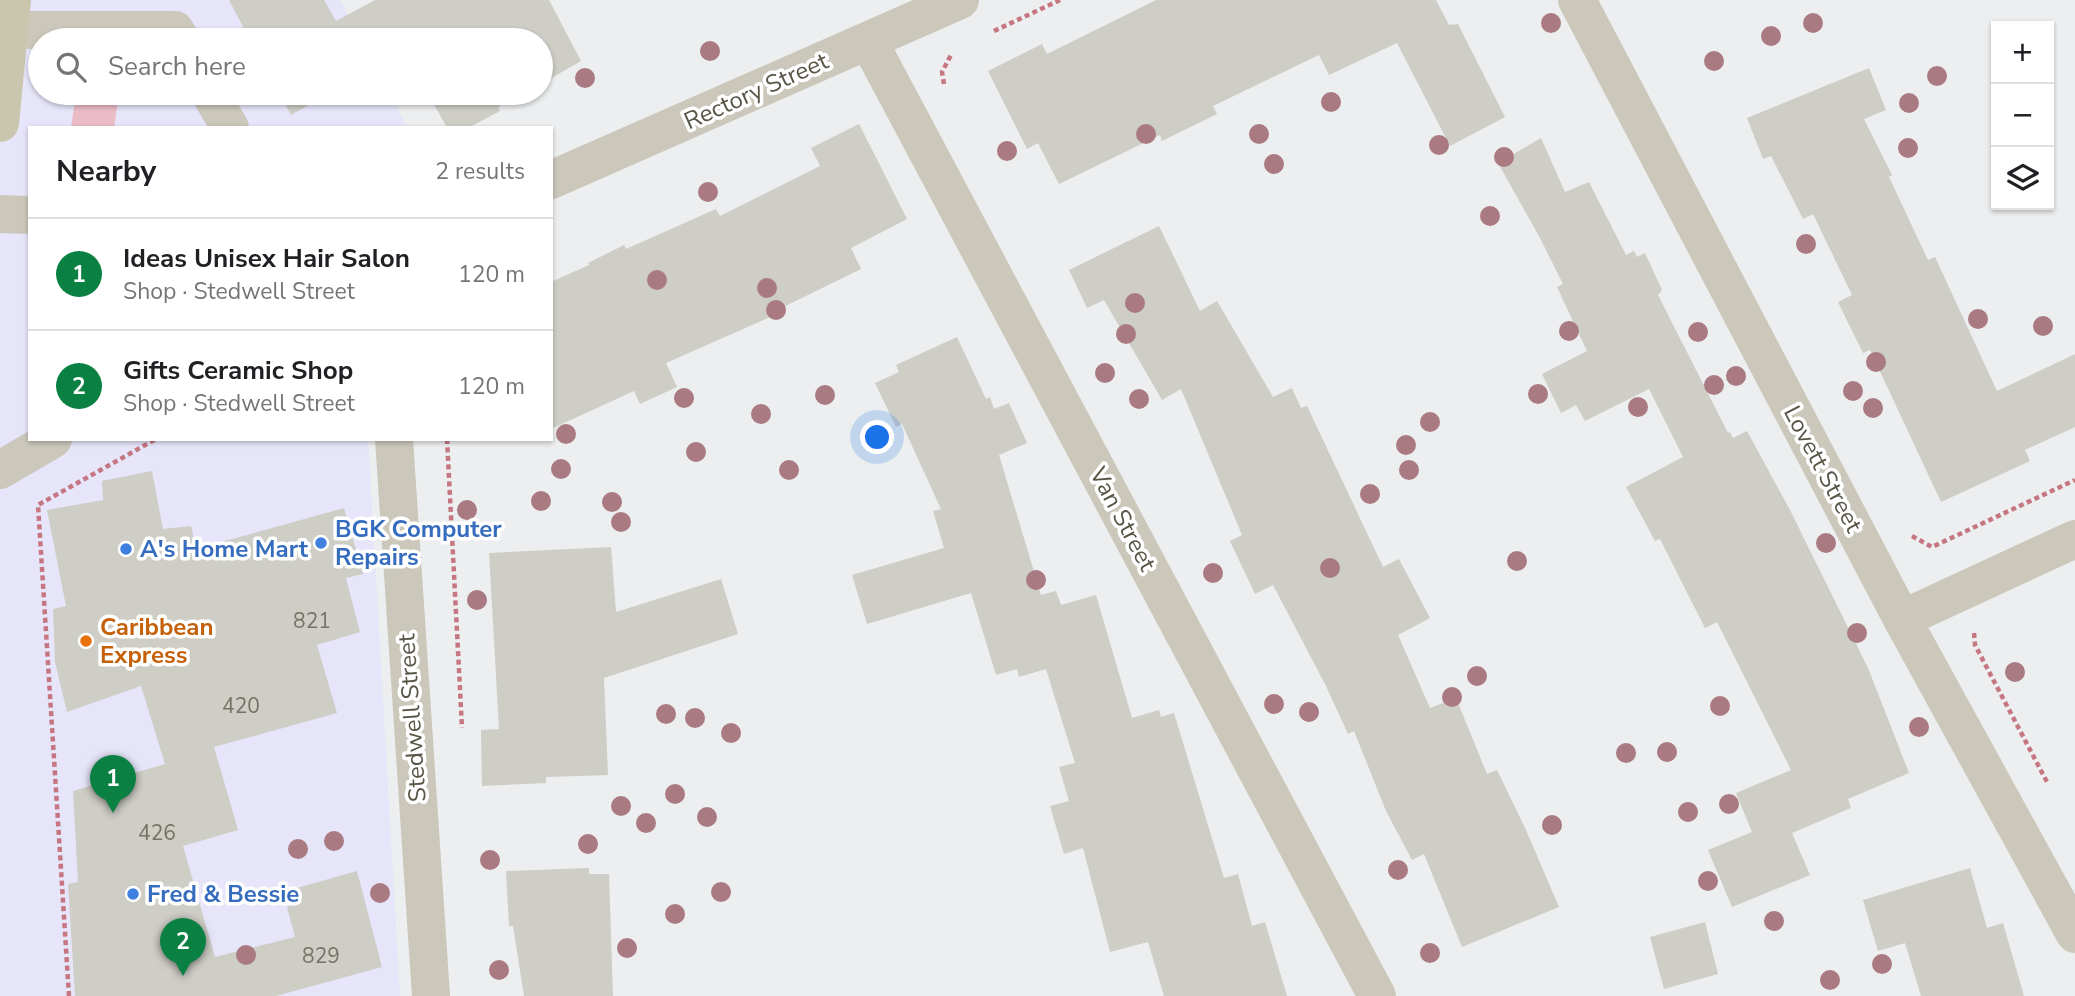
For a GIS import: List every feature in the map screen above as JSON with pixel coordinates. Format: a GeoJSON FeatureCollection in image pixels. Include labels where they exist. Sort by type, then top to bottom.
{"type":"FeatureCollection","features":[{"type":"Feature","properties":{"kind":"main road"},"geometry":{"type":"LineString","coordinates":[[0,123],[11,15]]}},
{"type":"Feature","properties":{"kind":"street","name":"Rectory Street"},"geometry":{"type":"LineString","coordinates":[[553,179],[960,0]]}},
{"type":"Feature","properties":{"kind":"street","name":"Lovett Street"},"geometry":{"type":"LineString","coordinates":[[1577,0],[1902,619],[2075,934]]}},
{"type":"Feature","properties":{"kind":"street"},"geometry":{"type":"LineString","coordinates":[[11,15],[153,28]]}},
{"type":"Feature","properties":{"kind":"street","name":"Van Street"},"geometry":{"type":"LineString","coordinates":[[869,42],[1377,996]]}},
{"type":"Feature","properties":{"kind":"street"},"geometry":{"type":"LineString","coordinates":[[218,105],[229,126]]}},
{"type":"Feature","properties":{"kind":"street"},"geometry":{"type":"LineString","coordinates":[[0,214],[28,215]]}},
{"type":"Feature","properties":{"kind":"street"},"geometry":{"type":"LineString","coordinates":[[0,470],[50,441]]}},
{"type":"Feature","properties":{"kind":"street","name":"Stedwell Street"},"geometry":{"type":"LineString","coordinates":[[394,441],[431,996]]}},
{"type":"Feature","properties":{"kind":"street"},"geometry":{"type":"LineString","coordinates":[[1902,619],[2075,539]]}},
{"type":"Feature","properties":{"kind":"path"},"geometry":{"type":"LineString","coordinates":[[991,33],[1060,0]]}},
{"type":"Feature","properties":{"kind":"path"},"geometry":{"type":"LineString","coordinates":[[945,92],[942,72],[952,53],[961,48]]}},
{"type":"Feature","properties":{"kind":"path"},"geometry":{"type":"LineString","coordinates":[[69,996],[38,505],[152,441]]}},
{"type":"Feature","properties":{"kind":"path"},"geometry":{"type":"LineString","coordinates":[[447,441],[462,732]]}},
{"type":"Feature","properties":{"kind":"path"},"geometry":{"type":"LineString","coordinates":[[1907,527],[1913,539],[1932,547],[2075,480]]}},
{"type":"Feature","properties":{"kind":"path"},"geometry":{"type":"LineString","coordinates":[[1974,627],[1975,645],[2050,788]]}},
{"type":"Feature","properties":{"kind":"shaded area"},"geometry":{"type":"Polygon","coordinates":[[[0,0],[340,0],[355,28],[28,28],[28,105],[395,105],[406,126],[28,126],[28,441],[368,441],[400,996],[0,996],[0,0]]]}},
{"type":"Feature","properties":{"kind":"shaded area"},"geometry":{"type":"Polygon","coordinates":[[[74,105],[117,105],[114,126],[71,126],[74,105]]]}},
{"type":"Feature","properties":{"kind":"building"},"geometry":{"type":"Polygon","coordinates":[[[229,0],[324,0],[336,21],[375,0],[549,0],[581,61],[553,77],[553,28],[244,28],[229,0]]]}},
{"type":"Feature","properties":{"kind":"building"},"geometry":{"type":"Polygon","coordinates":[[[1156,0],[1436,0],[1449,25],[1458,24],[1505,117],[1450,146],[1397,43],[1329,75],[1319,55],[1213,106],[1217,114],[1162,141],[1160,135],[1059,184],[1038,143],[1027,149],[988,71],[1042,44],[1047,54],[1156,0]]]}},
{"type":"Feature","properties":{"kind":"building"},"geometry":{"type":"Polygon","coordinates":[[[1869,68],[1886,110],[1864,119],[1892,175],[1889,177],[1928,260],[1935,257],[1997,391],[2075,354],[2075,427],[2025,450],[2030,461],[1941,502],[1870,350],[1863,353],[1838,302],[1852,295],[1813,214],[1803,219],[1771,156],[1763,159],[1747,118],[1869,68]]]}},
{"type":"Feature","properties":{"kind":"building"},"geometry":{"type":"Polygon","coordinates":[[[286,105],[309,105],[291,115],[286,105]]]}},
{"type":"Feature","properties":{"kind":"building"},"geometry":{"type":"Polygon","coordinates":[[[435,105],[502,105],[498,107],[500,111],[472,126],[446,126],[435,105]]]}},
{"type":"Feature","properties":{"kind":"building"},"geometry":{"type":"Polygon","coordinates":[[[859,124],[907,219],[851,248],[861,269],[769,314],[770,317],[666,363],[677,387],[640,404],[634,391],[553,428],[553,281],[624,245],[626,249],[716,209],[720,216],[820,166],[811,148],[859,124]]]}},
{"type":"Feature","properties":{"kind":"building"},"geometry":{"type":"Polygon","coordinates":[[[1541,138],[1565,192],[1589,182],[1626,255],[1634,251],[1637,257],[1645,253],[1662,290],[1658,295],[1728,433],[1730,432],[1733,438],[1747,431],[1790,510],[1868,668],[1909,773],[1848,799],[1851,808],[1792,833],[1810,875],[1732,907],[1708,850],[1752,832],[1736,793],[1791,770],[1717,622],[1705,628],[1660,539],[1655,541],[1626,487],[1683,457],[1649,389],[1585,421],[1576,405],[1561,413],[1542,374],[1587,351],[1557,287],[1563,284],[1498,163],[1541,138]]]}},
{"type":"Feature","properties":{"kind":"building"},"geometry":{"type":"Polygon","coordinates":[[[1159,226],[1200,311],[1217,301],[1273,397],[1292,388],[1301,408],[1307,406],[1383,567],[1399,559],[1430,618],[1398,635],[1430,708],[1456,698],[1487,774],[1497,770],[1559,907],[1462,947],[1424,854],[1412,860],[1386,811],[1354,731],[1348,734],[1273,585],[1255,594],[1230,541],[1242,535],[1181,389],[1162,400],[1104,300],[1087,308],[1069,270],[1159,226]]]}},
{"type":"Feature","properties":{"kind":"building"},"geometry":{"type":"Polygon","coordinates":[[[957,337],[986,399],[990,397],[994,409],[1009,403],[1027,443],[999,455],[1041,595],[1056,591],[1061,605],[1096,595],[1132,718],[1159,710],[1161,717],[1174,713],[1224,878],[1238,874],[1252,926],[1265,922],[1287,996],[1164,996],[1148,942],[1110,952],[1083,848],[1064,854],[1050,806],[1069,801],[1059,767],[1075,763],[1046,669],[1019,677],[1017,669],[996,675],[971,593],[867,624],[852,575],[944,548],[933,511],[941,509],[902,424],[896,427],[875,383],[899,372],[896,365],[957,337]]]}},
{"type":"Feature","properties":{"kind":"building"},"geometry":{"type":"Polygon","coordinates":[[[152,471],[163,529],[191,526],[196,549],[344,508],[363,574],[346,578],[360,632],[317,645],[337,713],[214,747],[238,830],[183,846],[215,957],[295,937],[287,907],[300,902],[297,888],[357,871],[382,967],[276,996],[75,996],[68,884],[78,882],[73,791],[165,764],[141,686],[67,712],[55,662],[53,609],[66,606],[47,510],[103,500],[102,481],[152,471]]]}},
{"type":"Feature","properties":{"kind":"building"},"geometry":{"type":"Polygon","coordinates":[[[611,547],[616,612],[721,579],[738,634],[604,678],[608,775],[546,777],[546,783],[482,786],[481,730],[499,729],[489,553],[611,547]]]}},
{"type":"Feature","properties":{"kind":"building"},"geometry":{"type":"Polygon","coordinates":[[[589,868],[589,874],[609,874],[613,996],[524,996],[513,926],[509,926],[506,871],[589,868]]]}},
{"type":"Feature","properties":{"kind":"building"},"geometry":{"type":"Polygon","coordinates":[[[1970,868],[1987,928],[2003,923],[2024,996],[1921,996],[1905,943],[1878,951],[1863,900],[1970,868]]]}},
{"type":"Feature","properties":{"kind":"building"},"geometry":{"type":"Polygon","coordinates":[[[1705,922],[1718,974],[1664,989],[1650,937],[1705,922]]]}},
{"type":"Feature","properties":{"kind":"place","name":"BGK Computer Repairs"},"geometry":{"type":"Point","coordinates":[321,543]}},
{"type":"Feature","properties":{"kind":"place","name":"A's Home Mart"},"geometry":{"type":"Point","coordinates":[126,549]}},
{"type":"Feature","properties":{"kind":"place","name":"Caribbean Express"},"geometry":{"type":"Point","coordinates":[86,641]}},
{"type":"Feature","properties":{"kind":"place","name":"Ideas Unisex Hair Salon"},"geometry":{"type":"Point","coordinates":[113,813]}},
{"type":"Feature","properties":{"kind":"place","name":"Fred & Bessie"},"geometry":{"type":"Point","coordinates":[133,894]}},
{"type":"Feature","properties":{"kind":"place","name":"Gifts Ceramic Shop"},"geometry":{"type":"Point","coordinates":[183,976]}}]}
